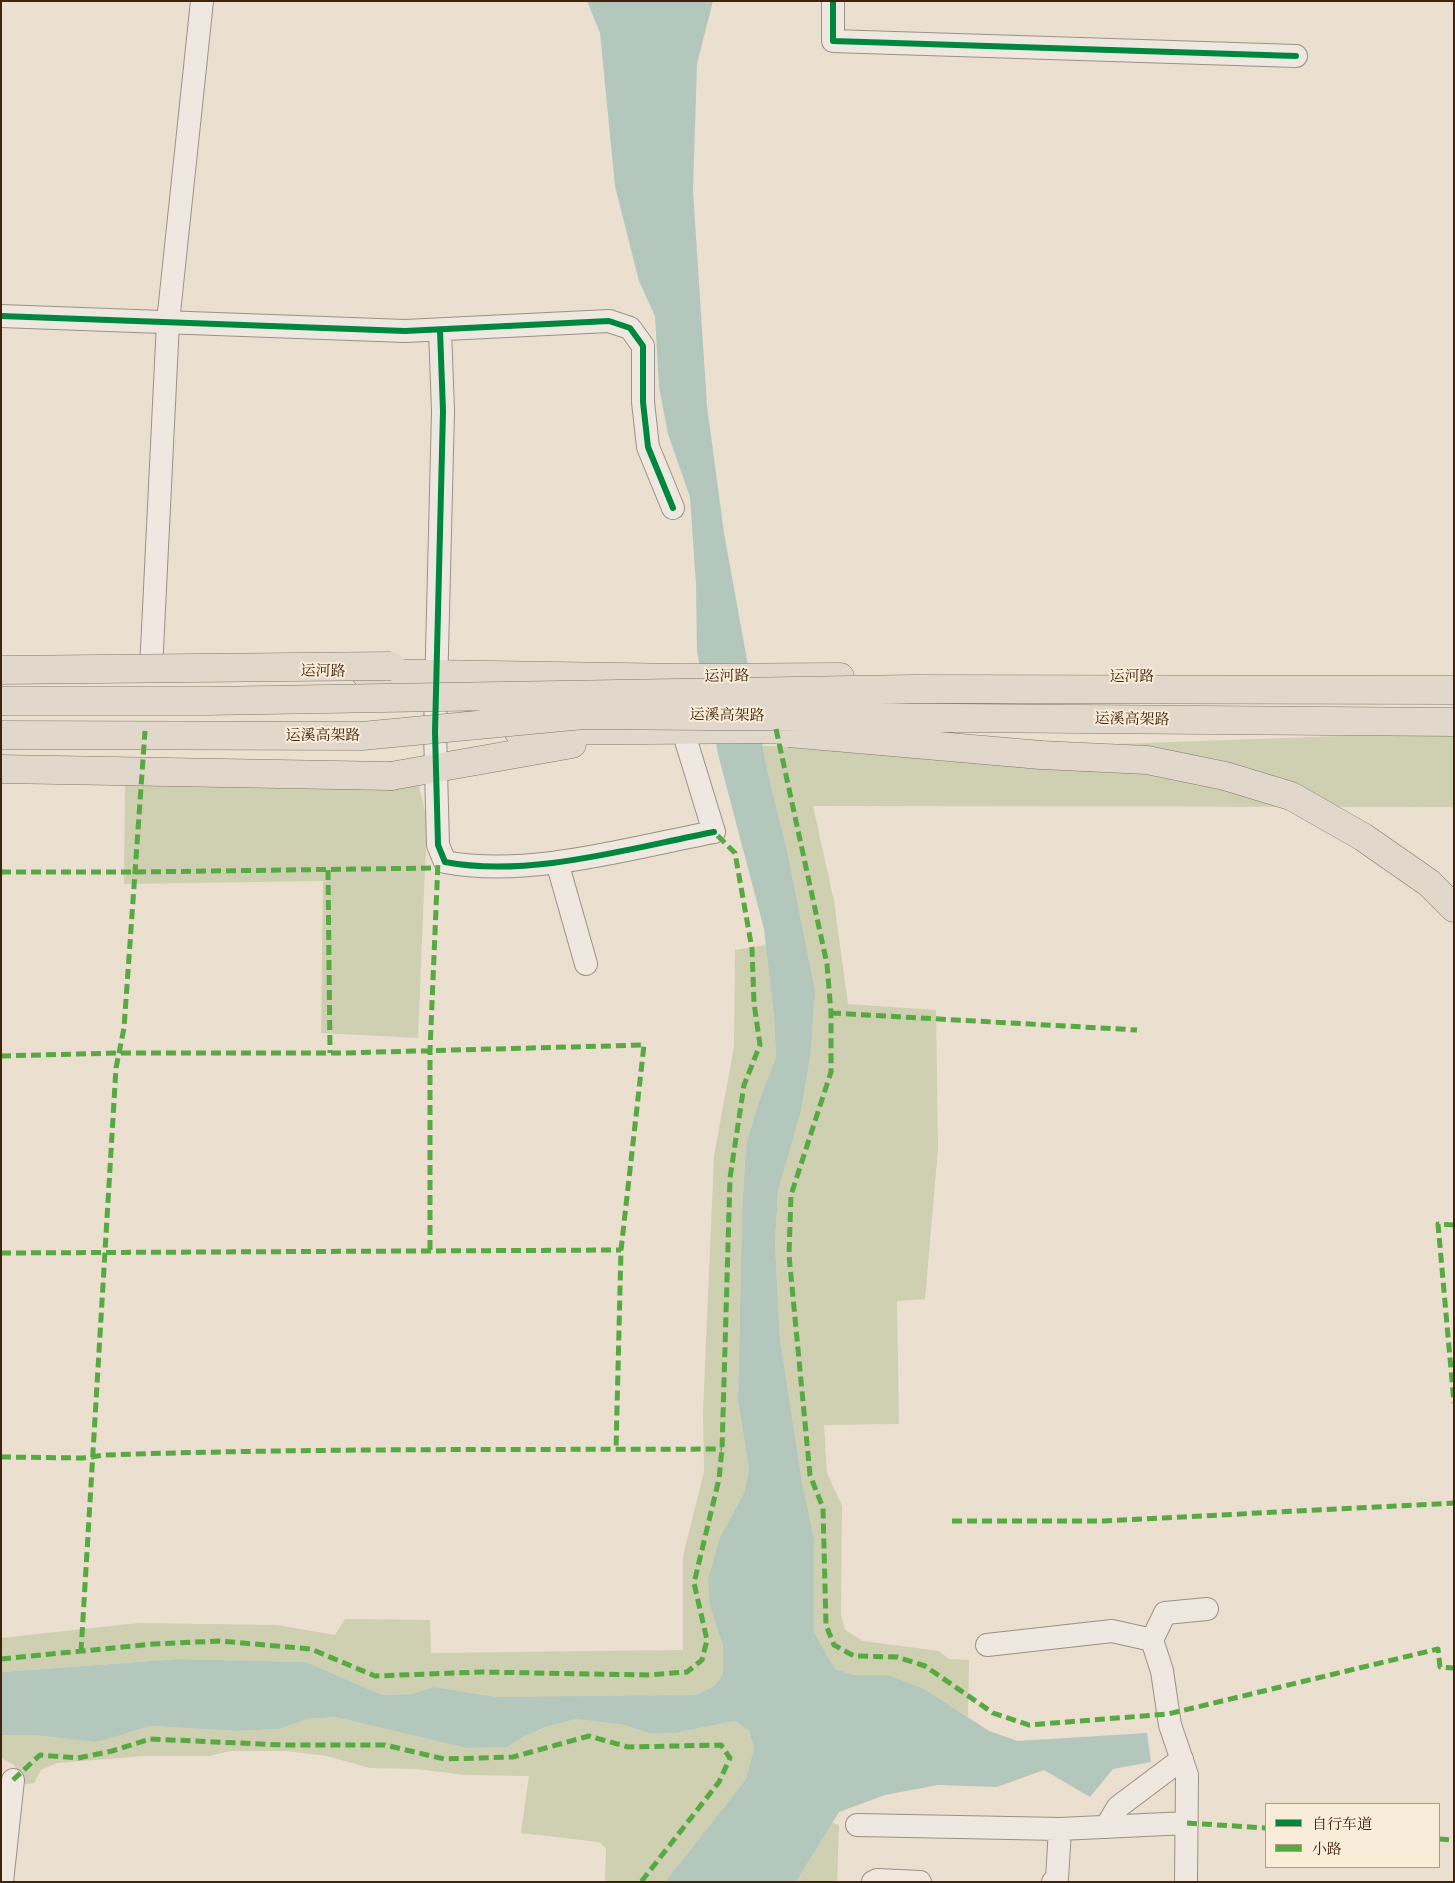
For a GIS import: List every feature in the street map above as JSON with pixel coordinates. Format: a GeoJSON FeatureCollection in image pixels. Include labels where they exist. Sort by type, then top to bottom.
{"type":"FeatureCollection","features":[{"type":"Feature","properties":{"kind":"main road"},"geometry":{"type":"LineString","coordinates":[[1,670],[391,666],[436,671]]}},
{"type":"Feature","properties":{"kind":"main road","name":"运河路"},"geometry":{"type":"LineString","coordinates":[[1,670],[436,671],[683,678],[1454,678]]}},
{"type":"Feature","properties":{"kind":"main road","name":"运溪高架路"},"geometry":{"type":"LineString","coordinates":[[1,701],[228,701],[910,689],[1454,690]]}},
{"type":"Feature","properties":{"kind":"main road"},"geometry":{"type":"LineString","coordinates":[[583,715],[1041,755],[1146,760],[1225,776],[1291,796],[1363,837],[1429,883],[1454,908]]}},
{"type":"Feature","properties":{"kind":"main road","name":"运溪高架路"},"geometry":{"type":"LineString","coordinates":[[1,736],[362,736],[583,715],[1454,722]]}},
{"type":"Feature","properties":{"kind":"main road"},"geometry":{"type":"LineString","coordinates":[[1,731],[1454,730]]}},
{"type":"Feature","properties":{"kind":"main road"},"geometry":{"type":"LineString","coordinates":[[1,769],[391,776],[645,731]]}},
{"type":"Feature","properties":{"kind":"street"},"geometry":{"type":"LineString","coordinates":[[152,670],[168,322],[202,1]]}},
{"type":"Feature","properties":{"kind":"street"},"geometry":{"type":"LineString","coordinates":[[833,1],[833,41],[1296,56]]}},
{"type":"Feature","properties":{"kind":"street"},"geometry":{"type":"LineString","coordinates":[[1,316],[395,331],[609,321],[630,328],[643,346],[644,402],[648,447],[673,508]]}},
{"type":"Feature","properties":{"kind":"street"},"geometry":{"type":"LineString","coordinates":[[440,330],[442,410],[435,732],[438,844],[445,862],[474,868],[541,865],[714,832],[690,731]]}},
{"type":"Feature","properties":{"kind":"street"},"geometry":{"type":"LineString","coordinates":[[557,862],[586,964]]}},
{"type":"Feature","properties":{"kind":"street"},"geometry":{"type":"LineString","coordinates":[[1186,1882],[1187,1775],[1170,1725],[1162,1671],[1152,1640],[1165,1613],[1207,1609]]}},
{"type":"Feature","properties":{"kind":"street"},"geometry":{"type":"LineString","coordinates":[[987,1644],[1112,1631],[1152,1640]]}},
{"type":"Feature","properties":{"kind":"street"},"geometry":{"type":"LineString","coordinates":[[1106,1827],[1118,1807],[1182,1759]]}},
{"type":"Feature","properties":{"kind":"street"},"geometry":{"type":"LineString","coordinates":[[2,1882],[13,1780]]}},
{"type":"Feature","properties":{"kind":"street"},"geometry":{"type":"LineString","coordinates":[[857,1825],[1060,1829],[1187,1823]]}},
{"type":"Feature","properties":{"kind":"street"},"geometry":{"type":"LineString","coordinates":[[1053,1882],[1057,1879],[1060,1829]]}},
{"type":"Feature","properties":{"kind":"street"},"geometry":{"type":"LineString","coordinates":[[872,1882],[877,1880],[920,1882]]}},
{"type":"Feature","properties":{"kind":"green space"},"geometry":{"type":"Polygon","coordinates":[[[1454,732],[1454,807],[813,806],[834,901],[848,1004],[936,1010],[938,1148],[925,1299],[897,1301],[899,1424],[824,1425],[827,1473],[842,1506],[841,1615],[845,1630],[863,1641],[939,1651],[949,1659],[969,1660],[968,1717],[923,1688],[888,1675],[854,1675],[835,1669],[814,1632],[780,1340],[775,1243],[778,1191],[801,1111],[810,1058],[763,746],[1005,748],[1454,732]]]}},
{"type":"Feature","properties":{"kind":"green space"},"geometry":{"type":"Polygon","coordinates":[[[125,780],[419,786],[427,821],[418,1038],[321,1033],[323,881],[124,884],[125,780]]]}},
{"type":"Feature","properties":{"kind":"green space"},"geometry":{"type":"Polygon","coordinates":[[[766,945],[776,1057],[758,1104],[746,1145],[742,1212],[738,1401],[749,1468],[744,1493],[720,1537],[710,1606],[723,1646],[723,1674],[714,1686],[696,1695],[660,1697],[498,1697],[434,1687],[411,1694],[382,1695],[306,1662],[178,1659],[1,1672],[1,1638],[138,1623],[277,1625],[335,1635],[345,1619],[430,1620],[431,1653],[683,1650],[683,1556],[704,1472],[703,1411],[714,1156],[734,1047],[735,950],[766,945]]]}},
{"type":"Feature","properties":{"kind":"green space"},"geometry":{"type":"Polygon","coordinates":[[[335,1717],[466,1748],[507,1747],[523,1737],[547,1727],[576,1719],[624,1725],[651,1734],[675,1733],[735,1721],[749,1731],[754,1748],[746,1779],[665,1882],[605,1882],[606,1848],[599,1842],[521,1833],[529,1776],[465,1775],[416,1769],[370,1768],[327,1756],[286,1751],[230,1751],[210,1756],[144,1756],[57,1763],[41,1770],[34,1783],[25,1784],[14,1765],[1,1758],[1,1735],[127,1733],[151,1726],[236,1731],[279,1729],[308,1719],[335,1717]]]}},
{"type":"Feature","properties":{"kind":"green space"},"geometry":{"type":"Polygon","coordinates":[[[832,1823],[839,1825],[837,1882],[796,1882],[832,1823]]]}},
{"type":"Feature","properties":{"kind":"shaded area"},"geometry":{"type":"Polygon","coordinates":[[[587,1],[713,1],[697,64],[693,191],[707,406],[724,533],[767,770],[786,847],[815,992],[810,1058],[801,1111],[778,1191],[775,1243],[780,1340],[802,1483],[814,1540],[814,1632],[835,1669],[854,1675],[888,1675],[923,1688],[989,1731],[1018,1741],[1147,1733],[1151,1762],[1113,1769],[1090,1797],[1044,1770],[997,1787],[938,1785],[885,1795],[839,1812],[796,1882],[665,1882],[746,1779],[754,1748],[749,1731],[735,1721],[675,1733],[651,1734],[624,1725],[576,1719],[546,1727],[523,1737],[507,1747],[466,1748],[335,1717],[308,1719],[279,1729],[236,1731],[151,1726],[96,1742],[36,1735],[1,1735],[1,1672],[178,1659],[306,1662],[382,1695],[411,1694],[434,1687],[498,1697],[696,1695],[714,1686],[723,1674],[723,1646],[710,1606],[708,1580],[720,1537],[744,1493],[749,1469],[738,1401],[742,1212],[746,1145],[758,1104],[776,1057],[774,1018],[764,929],[719,758],[697,652],[696,584],[690,497],[668,434],[659,387],[655,316],[639,281],[615,186],[600,33],[587,1]]]}},
{"type":"Feature","properties":{"kind":"marked path"},"geometry":{"type":"LineString","coordinates":[[776,729],[827,964],[831,1013],[831,1072],[791,1195],[789,1255],[810,1475],[823,1508],[826,1625],[834,1645],[854,1656],[897,1657],[925,1666],[993,1713],[1029,1725],[1168,1714],[1438,1649],[1440,1667],[1454,1668]]}},
{"type":"Feature","properties":{"kind":"marked path"},"geometry":{"type":"LineString","coordinates":[[81,1652],[116,1068],[124,1028],[145,731]]}},
{"type":"Feature","properties":{"kind":"marked path"},"geometry":{"type":"LineString","coordinates":[[1,1659],[153,1644],[220,1641],[311,1649],[375,1676],[482,1672],[647,1675],[687,1672],[702,1660],[707,1640],[694,1583],[719,1479],[722,1449],[730,1178],[744,1085],[760,1045],[754,1003],[752,949],[735,853],[714,832]]}},
{"type":"Feature","properties":{"kind":"marked path"},"geometry":{"type":"LineString","coordinates":[[430,1250],[430,1050],[438,862]]}},
{"type":"Feature","properties":{"kind":"marked path"},"geometry":{"type":"LineString","coordinates":[[1,872],[438,868]]}},
{"type":"Feature","properties":{"kind":"marked path"},"geometry":{"type":"LineString","coordinates":[[328,870],[330,1053]]}},
{"type":"Feature","properties":{"kind":"marked path"},"geometry":{"type":"LineString","coordinates":[[831,1013],[1137,1030]]}},
{"type":"Feature","properties":{"kind":"marked path"},"geometry":{"type":"LineString","coordinates":[[1,1056],[119,1053],[342,1053],[644,1045],[621,1250],[616,1450]]}},
{"type":"Feature","properties":{"kind":"marked path"},"geometry":{"type":"LineString","coordinates":[[1454,1225],[1438,1224],[1454,1403]]}},
{"type":"Feature","properties":{"kind":"marked path"},"geometry":{"type":"LineString","coordinates":[[1,1253],[621,1250]]}},
{"type":"Feature","properties":{"kind":"marked path"},"geometry":{"type":"LineString","coordinates":[[1,1457],[83,1458],[105,1455],[336,1450],[722,1449]]}},
{"type":"Feature","properties":{"kind":"marked path"},"geometry":{"type":"LineString","coordinates":[[952,1521],[1103,1521],[1454,1503]]}},
{"type":"Feature","properties":{"kind":"marked path"},"geometry":{"type":"LineString","coordinates":[[13,1780],[40,1755],[78,1758],[112,1751],[150,1739],[284,1745],[385,1745],[444,1759],[513,1757],[589,1736],[628,1747],[721,1745],[730,1758],[719,1782],[641,1882]]}},
{"type":"Feature","properties":{"kind":"marked path"},"geometry":{"type":"LineString","coordinates":[[1187,1823],[1265,1828]]}},
{"type":"Feature","properties":{"kind":"marked path"},"geometry":{"type":"LineString","coordinates":[[1440,1839],[1454,1840]]}},
{"type":"Feature","properties":{"kind":"cycle path"},"geometry":{"type":"LineString","coordinates":[[833,1],[833,41],[1296,56]]}},
{"type":"Feature","properties":{"kind":"cycle path"},"geometry":{"type":"LineString","coordinates":[[1,316],[405,331],[609,321],[630,328],[643,346],[643,402],[648,447],[673,508]]}},
{"type":"Feature","properties":{"kind":"cycle path"},"geometry":{"type":"LineString","coordinates":[[440,330],[443,411],[435,732],[438,845],[445,862],[477,866],[545,864],[614,853],[714,832]]}}]}
